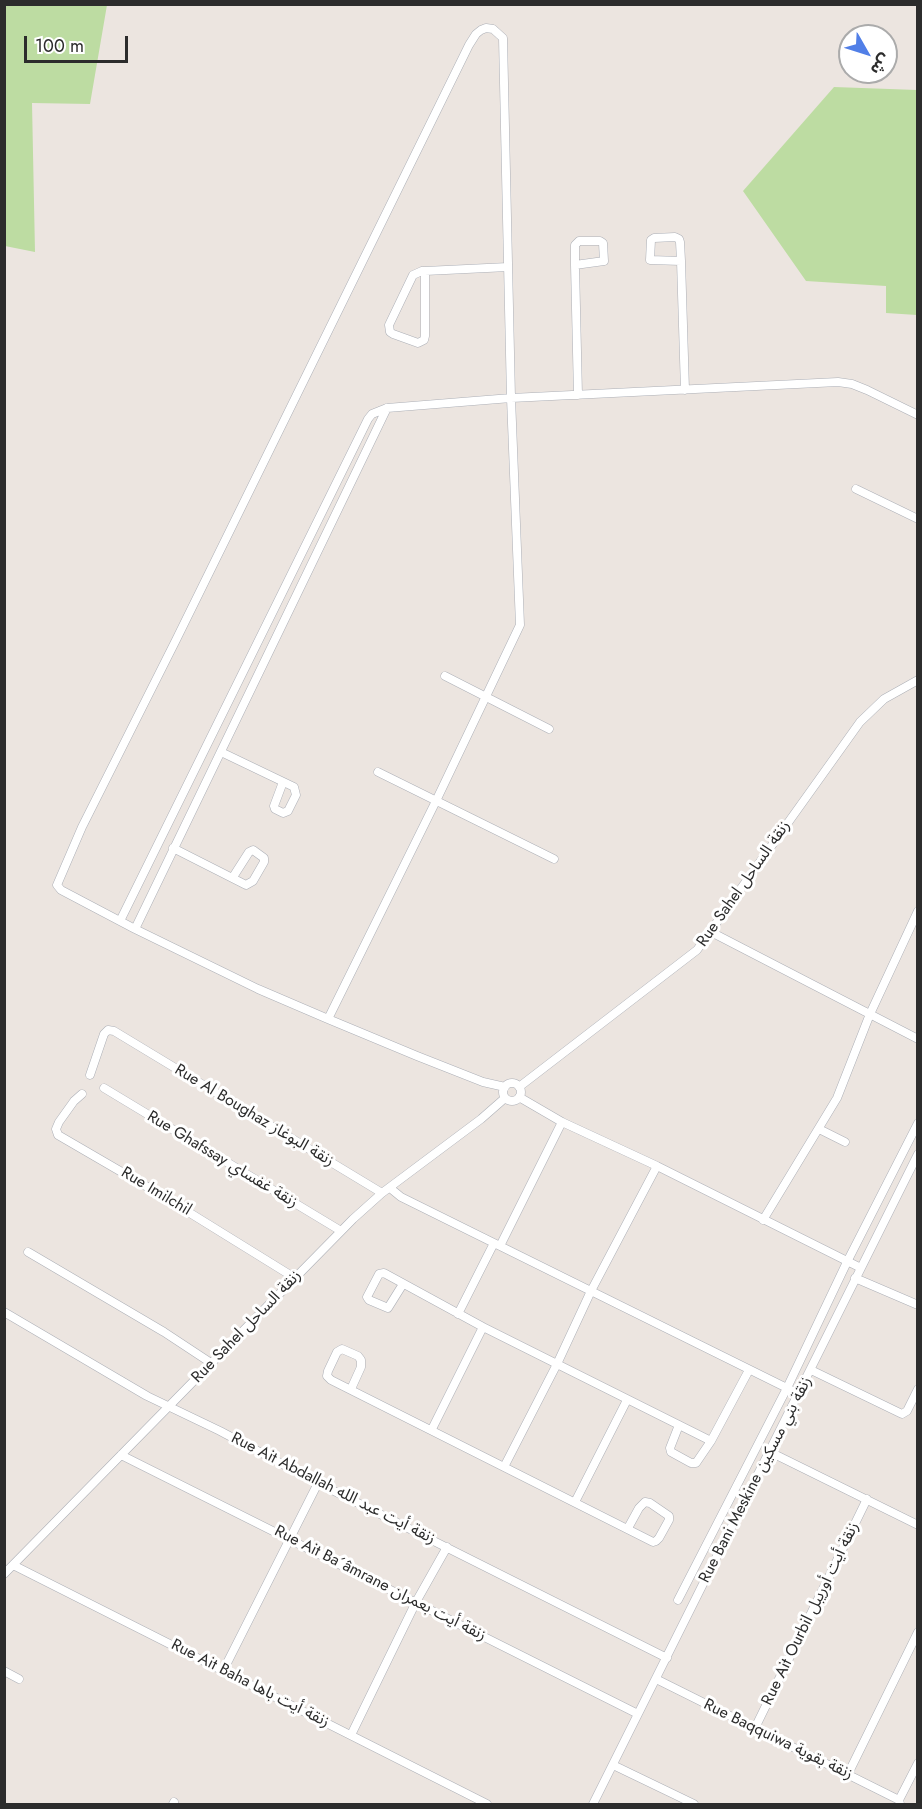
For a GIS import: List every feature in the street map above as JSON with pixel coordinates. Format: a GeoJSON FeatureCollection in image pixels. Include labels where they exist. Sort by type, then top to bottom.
{"type":"FeatureCollection","features":[{"type":"Feature","properties":{"kind":"street"},"geometry":{"type":"LineString","coordinates":[[328,1019],[436,801],[518,631],[521,619],[511,398],[503,38],[497,31],[486,28],[477,34],[469,45],[82,827],[57,885],[61,890],[135,929],[258,988],[328,1019],[483,1082],[505,1087]]}},
{"type":"Feature","properties":{"kind":"street"},"geometry":{"type":"LineString","coordinates":[[681,261],[650,260],[651,240],[678,237],[680,242],[681,261],[685,390]]}},
{"type":"Feature","properties":{"kind":"street"},"geometry":{"type":"LineString","coordinates":[[575,265],[604,261],[603,243],[577,241],[574,245],[578,395]]}},
{"type":"Feature","properties":{"kind":"street"},"geometry":{"type":"LineString","coordinates":[[425,270],[425,336],[422,342],[418,343],[393,334],[389,324],[413,275],[425,270],[508,267]]}},
{"type":"Feature","properties":{"kind":"street"},"geometry":{"type":"LineString","coordinates":[[120,921],[372,414],[387,408],[511,398],[838,382],[867,390],[918,415]]}},
{"type":"Feature","properties":{"kind":"street"},"geometry":{"type":"LineString","coordinates":[[135,929],[387,408]]}},
{"type":"Feature","properties":{"kind":"street"},"geometry":{"type":"LineString","coordinates":[[856,489],[918,519]]}},
{"type":"Feature","properties":{"kind":"street"},"geometry":{"type":"LineString","coordinates":[[445,676],[549,729]]}},
{"type":"Feature","properties":{"kind":"street","name":"Rue Sahel زنقة الساحل"},"geometry":{"type":"LineString","coordinates":[[519,1087],[691,957],[860,722],[884,699],[918,680]]}},
{"type":"Feature","properties":{"kind":"street"},"geometry":{"type":"LineString","coordinates":[[228,705],[241,712]]}},
{"type":"Feature","properties":{"kind":"street"},"geometry":{"type":"LineString","coordinates":[[221,752],[283,782]]}},
{"type":"Feature","properties":{"kind":"street"},"geometry":{"type":"LineString","coordinates":[[378,772],[554,859]]}},
{"type":"Feature","properties":{"kind":"street"},"geometry":{"type":"LineString","coordinates":[[173,848],[245,885],[250,884],[264,862],[264,858],[253,850],[249,852],[233,877]]}},
{"type":"Feature","properties":{"kind":"street"},"geometry":{"type":"LineString","coordinates":[[763,1221],[837,1098],[870,1014],[918,911]]}},
{"type":"Feature","properties":{"kind":"street"},"geometry":{"type":"LineString","coordinates":[[711,932],[918,1039]]}},
{"type":"Feature","properties":{"kind":"street","name":"Rue Al Boughaz زنقة البوغاز"},"geometry":{"type":"LineString","coordinates":[[90,1075],[102,1037],[106,1032],[112,1030],[382,1193]]}},
{"type":"Feature","properties":{"kind":"street"},"geometry":{"type":"LineString","coordinates":[[512,1083],[519,1087],[519,1096],[514,1101],[505,1098],[503,1092],[505,1087],[512,1083]]}},
{"type":"Feature","properties":{"kind":"street","name":"Rue Ghafssay زنقة غفساي"},"geometry":{"type":"LineString","coordinates":[[104,1088],[341,1231]]}},
{"type":"Feature","properties":{"kind":"street","name":"Rue Imilchil"},"geometry":{"type":"LineString","coordinates":[[82,1095],[71,1104],[59,1122],[56,1130],[58,1134],[295,1278]]}},
{"type":"Feature","properties":{"kind":"street"},"geometry":{"type":"LineString","coordinates":[[519,1096],[562,1122],[657,1166],[861,1268]]}},
{"type":"Feature","properties":{"kind":"street","name":"Rue Sahel زنقة الساحل"},"geometry":{"type":"LineString","coordinates":[[4,1574],[341,1231],[382,1193],[505,1098]]}},
{"type":"Feature","properties":{"kind":"street"},"geometry":{"type":"LineString","coordinates":[[458,1314],[562,1122]]}},
{"type":"Feature","properties":{"kind":"street"},"geometry":{"type":"LineString","coordinates":[[678,1600],[787,1388],[847,1262],[918,1123]]}},
{"type":"Feature","properties":{"kind":"street"},"geometry":{"type":"LineString","coordinates":[[819,1129],[845,1142]]}},
{"type":"Feature","properties":{"kind":"street","name":"Rue Bani Meskine زنقة بني مسكين"},"geometry":{"type":"LineString","coordinates":[[593,1804],[918,1154]]}},
{"type":"Feature","properties":{"kind":"street"},"geometry":{"type":"LineString","coordinates":[[504,1467],[591,1291],[657,1166]]}},
{"type":"Feature","properties":{"kind":"street"},"geometry":{"type":"LineString","coordinates":[[390,1188],[401,1197],[799,1394]]}},
{"type":"Feature","properties":{"kind":"street"},"geometry":{"type":"LineString","coordinates":[[28,1251],[212,1363]]}},
{"type":"Feature","properties":{"kind":"street"},"geometry":{"type":"LineString","coordinates":[[403,1284],[388,1308],[367,1297],[380,1273],[403,1284],[483,1327],[711,1441]]}},
{"type":"Feature","properties":{"kind":"street"},"geometry":{"type":"LineString","coordinates":[[855,1278],[918,1305]]}},
{"type":"Feature","properties":{"kind":"street","name":"Rue Ait Abdallah زنقة أيت عبد الله"},"geometry":{"type":"LineString","coordinates":[[4,1312],[123,1383],[667,1658]]}},
{"type":"Feature","properties":{"kind":"street"},"geometry":{"type":"LineString","coordinates":[[432,1429],[483,1327]]}},
{"type":"Feature","properties":{"kind":"street"},"geometry":{"type":"LineString","coordinates":[[351,1389],[362,1360],[342,1349],[336,1354],[327,1376],[331,1380],[654,1542],[659,1538],[669,1516],[645,1502],[628,1528]]}},
{"type":"Feature","properties":{"kind":"street"},"geometry":{"type":"LineString","coordinates":[[679,1425],[670,1450],[696,1463],[711,1441],[749,1370]]}},
{"type":"Feature","properties":{"kind":"street"},"geometry":{"type":"LineString","coordinates":[[811,1370],[903,1414],[918,1389]]}},
{"type":"Feature","properties":{"kind":"street"},"geometry":{"type":"LineString","coordinates":[[575,1502],[627,1400]]}},
{"type":"Feature","properties":{"kind":"street"},"geometry":{"type":"LineString","coordinates":[[770,1452],[918,1525]]}},
{"type":"Feature","properties":{"kind":"street","name":"Rue Ait Ba´âmrane زنقة أيت بعمران"},"geometry":{"type":"LineString","coordinates":[[122,1455],[638,1714]]}},
{"type":"Feature","properties":{"kind":"street"},"geometry":{"type":"LineString","coordinates":[[223,1671],[318,1483]]}},
{"type":"Feature","properties":{"kind":"street","name":"Rue Ait Ourbil زنقة أيت أوريبل"},"geometry":{"type":"LineString","coordinates":[[755,1728],[867,1499]]}},
{"type":"Feature","properties":{"kind":"street"},"geometry":{"type":"LineString","coordinates":[[351,1735],[447,1547]]}},
{"type":"Feature","properties":{"kind":"street","name":"Rue Ait Baha زنقة أيت باها"},"geometry":{"type":"LineString","coordinates":[[13,1565],[487,1804]]}},
{"type":"Feature","properties":{"kind":"street"},"geometry":{"type":"LineString","coordinates":[[848,1774],[918,1632]]}},
{"type":"Feature","properties":{"kind":"street"},"geometry":{"type":"LineString","coordinates":[[4,1671],[19,1679]]}},
{"type":"Feature","properties":{"kind":"street","name":"Rue Baqquiwa زنقة بقوية"},"geometry":{"type":"LineString","coordinates":[[656,1679],[848,1774],[899,1802]]}},
{"type":"Feature","properties":{"kind":"street"},"geometry":{"type":"LineString","coordinates":[[899,1802],[918,1763]]}},
{"type":"Feature","properties":{"kind":"street"},"geometry":{"type":"LineString","coordinates":[[614,1765],[694,1804]]}},
{"type":"Feature","properties":{"kind":"green space"},"geometry":{"type":"Polygon","coordinates":[[[4,5],[107,5],[90,104],[32,103],[35,252],[5,246],[4,5]]]}},
{"type":"Feature","properties":{"kind":"green space"},"geometry":{"type":"Polygon","coordinates":[[[834,87],[917,90],[917,315],[886,313],[886,286],[806,281],[743,191],[834,87]]]}}]}
